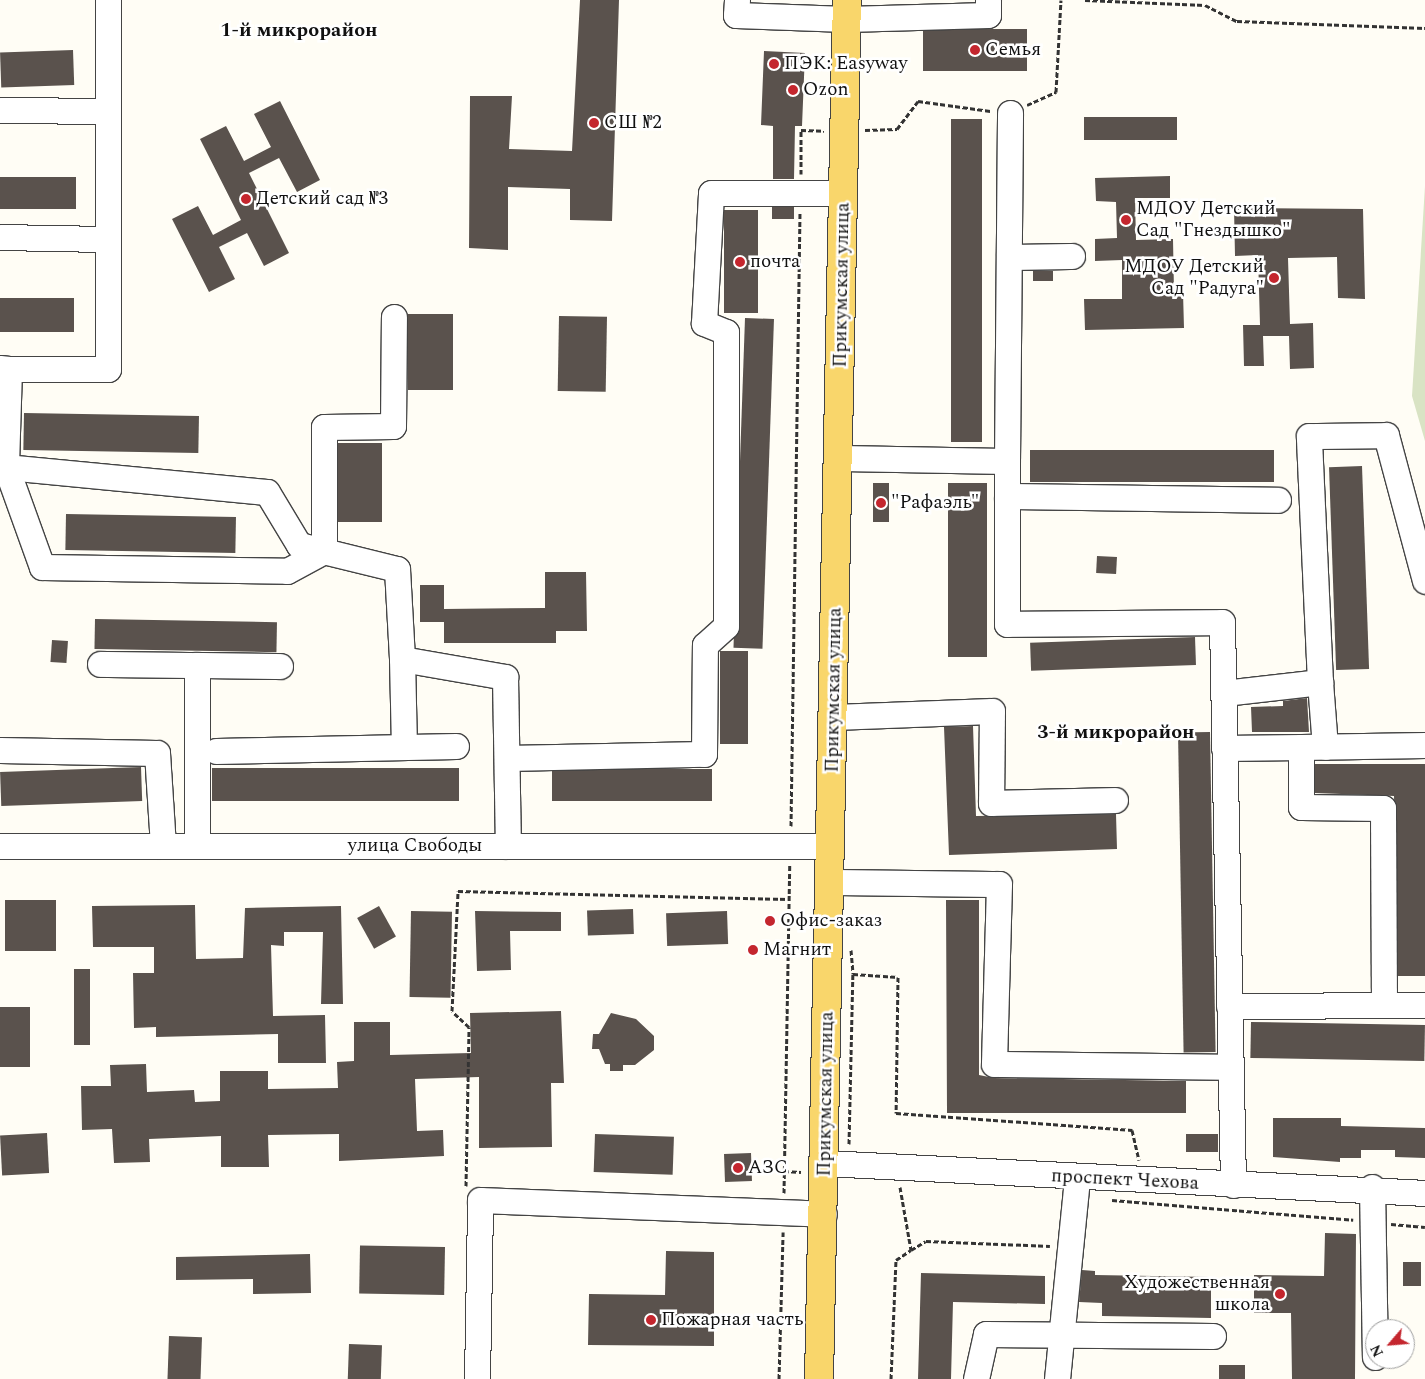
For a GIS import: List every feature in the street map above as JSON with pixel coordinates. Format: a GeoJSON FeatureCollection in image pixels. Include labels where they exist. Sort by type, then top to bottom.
{"type":"FeatureCollection","features":[{"type":"Feature","properties":{"kind":"main road","name":"Прикумская улица"},"geometry":{"type":"LineString","coordinates":[[819,1379],[824,1214],[837,1164],[829,882],[840,458],[846,9]]}},
{"type":"Feature","properties":{"kind":"street"},"geometry":{"type":"LineString","coordinates":[[108,0],[108,369],[4,368],[6,467],[42,567],[287,571],[324,551]]}},
{"type":"Feature","properties":{"kind":"street"},"geometry":{"type":"LineString","coordinates":[[737,0],[736,15],[846,9],[988,15],[988,0]]}},
{"type":"Feature","properties":{"kind":"street"},"geometry":{"type":"LineString","coordinates":[[0,110],[108,111]]}},
{"type":"Feature","properties":{"kind":"street"},"geometry":{"type":"LineString","coordinates":[[1010,113],[1007,624],[1222,622],[1231,1067],[1224,1192]]}},
{"type":"Feature","properties":{"kind":"street"},"geometry":{"type":"LineString","coordinates":[[507,758],[704,754],[705,645],[726,626],[726,332],[704,323],[711,193],[843,193]]}},
{"type":"Feature","properties":{"kind":"street"},"geometry":{"type":"LineString","coordinates":[[0,237],[108,239]]}},
{"type":"Feature","properties":{"kind":"street"},"geometry":{"type":"LineString","coordinates":[[1009,257],[1072,256]]}},
{"type":"Feature","properties":{"kind":"street"},"geometry":{"type":"LineString","coordinates":[[324,551],[324,427],[394,426],[394,317]]}},
{"type":"Feature","properties":{"kind":"street"},"geometry":{"type":"LineString","coordinates":[[1384,1005],[1383,808],[1301,807],[1313,747],[1320,682],[1309,436],[1386,435],[1425,581]]}},
{"type":"Feature","properties":{"kind":"street"},"geometry":{"type":"LineString","coordinates":[[840,458],[1007,461]]}},
{"type":"Feature","properties":{"kind":"street"},"geometry":{"type":"LineString","coordinates":[[6,467],[267,492],[298,545],[397,569],[404,747]]}},
{"type":"Feature","properties":{"kind":"street"},"geometry":{"type":"LineString","coordinates":[[1007,496],[1278,500]]}},
{"type":"Feature","properties":{"kind":"street"},"geometry":{"type":"LineString","coordinates":[[402,659],[505,676],[508,846]]}},
{"type":"Feature","properties":{"kind":"street"},"geometry":{"type":"LineString","coordinates":[[100,664],[280,666]]}},
{"type":"Feature","properties":{"kind":"street"},"geometry":{"type":"LineString","coordinates":[[196,665],[197,846]]}},
{"type":"Feature","properties":{"kind":"street"},"geometry":{"type":"LineString","coordinates":[[1224,693],[1320,682]]}},
{"type":"Feature","properties":{"kind":"street"},"geometry":{"type":"LineString","coordinates":[[833,717],[992,711],[991,803],[1115,800]]}},
{"type":"Feature","properties":{"kind":"street"},"geometry":{"type":"LineString","coordinates":[[1224,748],[1425,745]]}},
{"type":"Feature","properties":{"kind":"street"},"geometry":{"type":"LineString","coordinates":[[216,751],[456,746]]}},
{"type":"Feature","properties":{"kind":"street"},"geometry":{"type":"LineString","coordinates":[[0,750],[157,753],[163,846]]}},
{"type":"Feature","properties":{"kind":"street","name":"улица Свободы"},"geometry":{"type":"LineString","coordinates":[[0,846],[830,846]]}},
{"type":"Feature","properties":{"kind":"street"},"geometry":{"type":"LineString","coordinates":[[829,882],[999,884],[994,1064],[1231,1067]]}},
{"type":"Feature","properties":{"kind":"street"},"geometry":{"type":"LineString","coordinates":[[1229,1006],[1425,1005]]}},
{"type":"Feature","properties":{"kind":"street","name":"проспект Чехова"},"geometry":{"type":"LineString","coordinates":[[837,1164],[1077,1178],[1224,1192],[1372,1187],[1425,1192]]}},
{"type":"Feature","properties":{"kind":"street"},"geometry":{"type":"LineString","coordinates":[[1057,1379],[1077,1178]]}},
{"type":"Feature","properties":{"kind":"street"},"geometry":{"type":"LineString","coordinates":[[1372,1187],[1374,1319]]}},
{"type":"Feature","properties":{"kind":"street"},"geometry":{"type":"LineString","coordinates":[[477,1379],[480,1200],[824,1214]]}},
{"type":"Feature","properties":{"kind":"street"},"geometry":{"type":"LineString","coordinates":[[976,1379],[986,1334],[1213,1336]]}},
{"type":"Feature","properties":{"kind":"path"},"geometry":{"type":"LineString","coordinates":[[1085,0],[1205,5],[1237,21],[1425,28]]}},
{"type":"Feature","properties":{"kind":"path"},"geometry":{"type":"LineString","coordinates":[[466,1194],[469,1027],[452,1011],[458,891],[790,898]]}},
{"type":"Feature","properties":{"kind":"path"},"geometry":{"type":"LineString","coordinates":[[837,1164],[853,974],[898,976],[896,1113],[1132,1130],[1140,1162],[1150,1162]]}},
{"type":"Feature","properties":{"kind":"path"},"geometry":{"type":"LineString","coordinates":[[779,1379],[784,1171]]}},
{"type":"Feature","properties":{"kind":"path"},"geometry":{"type":"LineString","coordinates":[[892,1379],[896,1260],[910,1250]]}},
{"type":"Feature","properties":{"kind":"green space"},"geometry":{"type":"Polygon","coordinates":[[[1425,186],[1425,441],[1412,396],[1425,186]]]}},
{"type":"Feature","properties":{"kind":"building","name":"СШ №2"},"geometry":{"type":"Polygon","coordinates":[[[580,0],[619,0],[612,221],[570,220],[570,189],[508,187],[508,250],[469,248],[470,96],[512,96],[509,149],[572,151],[580,0]]]}},
{"type":"Feature","properties":{"kind":"building","name":"Семья"},"geometry":{"type":"Polygon","coordinates":[[[923,29],[1027,29],[1027,71],[923,71],[923,29]]]}},
{"type":"Feature","properties":{"kind":"building"},"geometry":{"type":"Polygon","coordinates":[[[73,50],[74,85],[1,88],[0,53],[73,50]]]}},
{"type":"Feature","properties":{"kind":"building"},"geometry":{"type":"Polygon","coordinates":[[[764,51],[805,53],[802,126],[795,126],[794,179],[773,179],[773,126],[761,125],[764,51]]]}},
{"type":"Feature","properties":{"kind":"building","name":"Детский сад №3"},"geometry":{"type":"Polygon","coordinates":[[[280,101],[320,180],[297,192],[279,158],[249,173],[289,253],[264,266],[247,233],[219,247],[235,279],[209,292],[172,219],[198,206],[213,235],[241,220],[200,139],[226,126],[244,161],[271,147],[254,114],[280,101]]]}},
{"type":"Feature","properties":{"kind":"building"},"geometry":{"type":"Polygon","coordinates":[[[1084,117],[1177,117],[1177,140],[1084,140],[1084,117]]]}},
{"type":"Feature","properties":{"kind":"building"},"geometry":{"type":"Polygon","coordinates":[[[951,119],[982,119],[982,442],[951,442],[951,119]]]}},
{"type":"Feature","properties":{"kind":"building","name":"МДОУ Детский Сад \"Гнездышко\""},"geometry":{"type":"Polygon","coordinates":[[[1170,176],[1170,198],[1135,198],[1136,240],[1173,239],[1174,292],[1183,292],[1184,328],[1085,330],[1084,299],[1122,299],[1122,260],[1095,261],[1095,239],[1117,238],[1116,202],[1096,201],[1095,178],[1170,176]]]}},
{"type":"Feature","properties":{"kind":"building"},"geometry":{"type":"Polygon","coordinates":[[[0,177],[76,177],[76,209],[0,209],[0,177]]]}},
{"type":"Feature","properties":{"kind":"building"},"geometry":{"type":"Polygon","coordinates":[[[772,207],[794,207],[794,219],[772,219],[772,207]]]}},
{"type":"Feature","properties":{"kind":"building","name":"МДОУ Детский Сад \"Радуга\""},"geometry":{"type":"Polygon","coordinates":[[[1234,208],[1363,209],[1365,299],[1338,298],[1337,257],[1288,258],[1290,324],[1313,323],[1314,368],[1290,369],[1289,336],[1263,336],[1264,366],[1244,366],[1243,325],[1260,325],[1258,255],[1235,256],[1234,208]]]}},
{"type":"Feature","properties":{"kind":"building","name":"почта"},"geometry":{"type":"Polygon","coordinates":[[[724,210],[758,210],[758,313],[724,313],[724,210]]]}},
{"type":"Feature","properties":{"kind":"building"},"geometry":{"type":"Polygon","coordinates":[[[1033,271],[1053,271],[1053,281],[1033,281],[1033,271]]]}},
{"type":"Feature","properties":{"kind":"building"},"geometry":{"type":"Polygon","coordinates":[[[0,298],[74,298],[74,332],[0,332],[0,298]]]}},
{"type":"Feature","properties":{"kind":"building"},"geometry":{"type":"Polygon","coordinates":[[[408,314],[453,314],[453,390],[408,390],[408,314]]]}},
{"type":"Feature","properties":{"kind":"building"},"geometry":{"type":"Polygon","coordinates":[[[559,316],[607,317],[606,392],[558,391],[559,316]]]}},
{"type":"Feature","properties":{"kind":"building"},"geometry":{"type":"Polygon","coordinates":[[[745,318],[774,319],[762,649],[733,648],[745,318]]]}},
{"type":"Feature","properties":{"kind":"building"},"geometry":{"type":"Polygon","coordinates":[[[24,413],[199,416],[198,453],[23,450],[24,413]]]}},
{"type":"Feature","properties":{"kind":"building"},"geometry":{"type":"Polygon","coordinates":[[[338,443],[382,443],[382,522],[338,522],[338,443]]]}},
{"type":"Feature","properties":{"kind":"building"},"geometry":{"type":"Polygon","coordinates":[[[1030,450],[1274,450],[1274,482],[1030,482],[1030,450]]]}},
{"type":"Feature","properties":{"kind":"building"},"geometry":{"type":"Polygon","coordinates":[[[1362,466],[1369,669],[1336,670],[1329,467],[1362,466]]]}},
{"type":"Feature","properties":{"kind":"building","name":"\"Рафаэль\""},"geometry":{"type":"Polygon","coordinates":[[[873,483],[889,483],[889,522],[873,522],[873,483]]]}},
{"type":"Feature","properties":{"kind":"building"},"geometry":{"type":"Polygon","coordinates":[[[948,483],[987,483],[987,657],[948,657],[948,483]]]}},
{"type":"Feature","properties":{"kind":"building"},"geometry":{"type":"Polygon","coordinates":[[[66,514],[236,517],[235,553],[65,550],[66,514]]]}},
{"type":"Feature","properties":{"kind":"building"},"geometry":{"type":"Polygon","coordinates":[[[1097,556],[1117,557],[1116,574],[1096,573],[1097,556]]]}},
{"type":"Feature","properties":{"kind":"building"},"geometry":{"type":"Polygon","coordinates":[[[545,572],[586,572],[587,631],[556,631],[556,643],[444,643],[444,622],[420,622],[420,585],[444,585],[444,609],[545,608],[545,572]]]}},
{"type":"Feature","properties":{"kind":"building"},"geometry":{"type":"Polygon","coordinates":[[[95,619],[277,622],[276,652],[94,649],[95,619]]]}},
{"type":"Feature","properties":{"kind":"building"},"geometry":{"type":"Polygon","coordinates":[[[1195,637],[1196,665],[1031,671],[1030,643],[1195,637]]]}},
{"type":"Feature","properties":{"kind":"building"},"geometry":{"type":"Polygon","coordinates":[[[52,640],[68,641],[66,663],[50,662],[52,640]]]}},
{"type":"Feature","properties":{"kind":"building"},"geometry":{"type":"Polygon","coordinates":[[[720,651],[748,651],[748,744],[720,744],[720,651]]]}},
{"type":"Feature","properties":{"kind":"building"},"geometry":{"type":"Polygon","coordinates":[[[1307,698],[1309,732],[1252,732],[1251,707],[1283,706],[1283,701],[1307,698]]]}},
{"type":"Feature","properties":{"kind":"building"},"geometry":{"type":"Polygon","coordinates":[[[973,726],[976,816],[1116,814],[1117,849],[949,855],[944,727],[973,726]]]}},
{"type":"Feature","properties":{"kind":"building"},"geometry":{"type":"Polygon","coordinates":[[[1210,732],[1216,1052],[1184,1053],[1178,733],[1210,732]]]}},
{"type":"Feature","properties":{"kind":"building"},"geometry":{"type":"Polygon","coordinates":[[[1315,764],[1425,764],[1425,976],[1398,976],[1394,796],[1315,793],[1315,764]]]}},
{"type":"Feature","properties":{"kind":"building"},"geometry":{"type":"Polygon","coordinates":[[[141,767],[142,801],[1,806],[0,772],[141,767]]]}},
{"type":"Feature","properties":{"kind":"building"},"geometry":{"type":"Polygon","coordinates":[[[212,768],[459,768],[459,801],[212,801],[212,768]]]}},
{"type":"Feature","properties":{"kind":"building"},"geometry":{"type":"Polygon","coordinates":[[[552,769],[712,769],[712,801],[552,801],[552,769]]]}},
{"type":"Feature","properties":{"kind":"building"},"geometry":{"type":"Polygon","coordinates":[[[5,900],[56,900],[56,951],[5,951],[5,900]]]}},
{"type":"Feature","properties":{"kind":"building"},"geometry":{"type":"Polygon","coordinates":[[[946,900],[979,900],[979,1075],[994,1078],[1186,1081],[1186,1113],[947,1113],[946,900]]]}},
{"type":"Feature","properties":{"kind":"building"},"geometry":{"type":"Polygon","coordinates":[[[195,905],[196,959],[243,958],[245,908],[341,906],[343,1004],[321,1004],[323,932],[284,932],[284,946],[271,945],[273,1016],[325,1015],[326,1063],[278,1063],[278,1034],[156,1037],[156,1027],[134,1028],[133,973],[154,973],[154,947],[93,947],[92,906],[195,905]]]}},
{"type":"Feature","properties":{"kind":"building"},"geometry":{"type":"Polygon","coordinates":[[[379,906],[396,937],[374,949],[357,918],[379,906]]]}},
{"type":"Feature","properties":{"kind":"building"},"geometry":{"type":"Polygon","coordinates":[[[633,909],[634,934],[588,936],[587,911],[633,909]]]}},
{"type":"Feature","properties":{"kind":"building"},"geometry":{"type":"Polygon","coordinates":[[[411,911],[452,912],[450,998],[409,997],[411,911]]]}},
{"type":"Feature","properties":{"kind":"building"},"geometry":{"type":"Polygon","coordinates":[[[475,911],[561,912],[561,931],[510,931],[511,970],[477,971],[475,911]]]}},
{"type":"Feature","properties":{"kind":"building"},"geometry":{"type":"Polygon","coordinates":[[[727,911],[728,944],[667,946],[666,913],[727,911]]]}},
{"type":"Feature","properties":{"kind":"building"},"geometry":{"type":"Polygon","coordinates":[[[74,969],[90,969],[90,1045],[74,1045],[74,969]]]}},
{"type":"Feature","properties":{"kind":"building"},"geometry":{"type":"Polygon","coordinates":[[[0,1007],[30,1007],[30,1067],[0,1067],[0,1007]]]}},
{"type":"Feature","properties":{"kind":"building"},"geometry":{"type":"Polygon","coordinates":[[[561,1011],[564,1083],[551,1083],[552,1147],[479,1148],[479,1077],[415,1079],[417,1131],[443,1130],[444,1156],[339,1161],[339,1134],[268,1135],[269,1167],[221,1167],[221,1136],[149,1139],[150,1162],[114,1163],[112,1129],[82,1130],[81,1086],[111,1086],[110,1065],[146,1064],[147,1092],[194,1090],[195,1102],[220,1101],[220,1071],[268,1071],[268,1089],[338,1088],[337,1062],[354,1061],[354,1022],[390,1022],[390,1055],[471,1053],[470,1013],[561,1011]]]}},
{"type":"Feature","properties":{"kind":"building"},"geometry":{"type":"Polygon","coordinates":[[[611,1013],[636,1019],[654,1036],[654,1050],[635,1065],[623,1065],[623,1071],[610,1071],[610,1064],[605,1064],[599,1049],[592,1049],[593,1034],[599,1034],[611,1013]]]}},
{"type":"Feature","properties":{"kind":"building"},"geometry":{"type":"Polygon","coordinates":[[[1251,1022],[1425,1025],[1424,1061],[1250,1058],[1251,1022]]]}},
{"type":"Feature","properties":{"kind":"building"},"geometry":{"type":"Polygon","coordinates":[[[1273,1118],[1341,1118],[1341,1126],[1425,1128],[1425,1158],[1395,1157],[1395,1150],[1361,1150],[1361,1158],[1340,1158],[1340,1162],[1273,1157],[1273,1118]]]}},
{"type":"Feature","properties":{"kind":"building"},"geometry":{"type":"Polygon","coordinates":[[[47,1133],[49,1173],[2,1175],[0,1135],[47,1133]]]}},
{"type":"Feature","properties":{"kind":"building"},"geometry":{"type":"Polygon","coordinates":[[[595,1134],[674,1137],[673,1175],[594,1172],[595,1134]]]}},
{"type":"Feature","properties":{"kind":"building"},"geometry":{"type":"Polygon","coordinates":[[[1186,1134],[1218,1134],[1218,1152],[1186,1152],[1186,1134]]]}},
{"type":"Feature","properties":{"kind":"building","name":"АЗС"},"geometry":{"type":"Polygon","coordinates":[[[751,1153],[752,1181],[725,1182],[724,1154],[751,1153]]]}},
{"type":"Feature","properties":{"kind":"building"},"geometry":{"type":"Polygon","coordinates":[[[1325,1233],[1356,1234],[1355,1379],[1292,1379],[1291,1313],[1254,1313],[1254,1275],[1324,1276],[1325,1233]]]}},
{"type":"Feature","properties":{"kind":"building"},"geometry":{"type":"Polygon","coordinates":[[[360,1246],[445,1247],[444,1295],[359,1294],[360,1246]]]}},
{"type":"Feature","properties":{"kind":"building","name":"Пожарная часть"},"geometry":{"type":"Polygon","coordinates":[[[666,1251],[714,1252],[714,1346],[588,1345],[589,1294],[665,1295],[666,1251]]]}},
{"type":"Feature","properties":{"kind":"building"},"geometry":{"type":"Polygon","coordinates":[[[310,1254],[311,1293],[253,1294],[253,1279],[176,1280],[176,1257],[310,1254]]]}},
{"type":"Feature","properties":{"kind":"building"},"geometry":{"type":"Polygon","coordinates":[[[1403,1262],[1421,1262],[1421,1286],[1403,1286],[1403,1262]]]}},
{"type":"Feature","properties":{"kind":"building"},"geometry":{"type":"Polygon","coordinates":[[[1082,1270],[1095,1271],[1095,1275],[1211,1277],[1211,1318],[1102,1316],[1102,1303],[1079,1302],[1082,1270]]]}},
{"type":"Feature","properties":{"kind":"building"},"geometry":{"type":"Polygon","coordinates":[[[921,1273],[1045,1276],[1045,1304],[953,1302],[951,1379],[918,1379],[921,1273]]]}},
{"type":"Feature","properties":{"kind":"building"},"geometry":{"type":"Polygon","coordinates":[[[169,1336],[202,1337],[201,1379],[167,1379],[169,1336]]]}},
{"type":"Feature","properties":{"kind":"building"},"geometry":{"type":"Polygon","coordinates":[[[349,1344],[382,1345],[381,1379],[348,1379],[349,1344]]]}},
{"type":"Feature","properties":{"kind":"building"},"geometry":{"type":"Polygon","coordinates":[[[1219,1365],[1245,1365],[1245,1379],[1219,1379],[1219,1365]]]}},
{"type":"Feature","properties":{"kind":"place","name":"Семья"},"geometry":{"type":"Point","coordinates":[975,50]}},
{"type":"Feature","properties":{"kind":"place","name":"ПЭК: Easyway"},"geometry":{"type":"Point","coordinates":[774,64]}},
{"type":"Feature","properties":{"kind":"place","name":"Ozon"},"geometry":{"type":"Point","coordinates":[793,90]}},
{"type":"Feature","properties":{"kind":"place","name":"СШ №2"},"geometry":{"type":"Point","coordinates":[594,123]}},
{"type":"Feature","properties":{"kind":"place","name":"Детский сад №3"},"geometry":{"type":"Point","coordinates":[246,199]}},
{"type":"Feature","properties":{"kind":"place","name":"МДОУ Детский Сад \"Гнездышко\""},"geometry":{"type":"Point","coordinates":[1126,220]}},
{"type":"Feature","properties":{"kind":"place","name":"почта"},"geometry":{"type":"Point","coordinates":[740,262]}},
{"type":"Feature","properties":{"kind":"place","name":"МДОУ Детский Сад \"Радуга\""},"geometry":{"type":"Point","coordinates":[1274,278]}},
{"type":"Feature","properties":{"kind":"place","name":"\"Рафаэль\""},"geometry":{"type":"Point","coordinates":[881,503]}},
{"type":"Feature","properties":{"kind":"place","name":"Офис-заказ"},"geometry":{"type":"Point","coordinates":[770,921]}},
{"type":"Feature","properties":{"kind":"place","name":"Магнит"},"geometry":{"type":"Point","coordinates":[753,950]}},
{"type":"Feature","properties":{"kind":"place","name":"АЗС"},"geometry":{"type":"Point","coordinates":[738,1168]}},
{"type":"Feature","properties":{"kind":"place","name":"Художественная школа"},"geometry":{"type":"Point","coordinates":[1280,1294]}},
{"type":"Feature","properties":{"kind":"place","name":"Пожарная часть"},"geometry":{"type":"Point","coordinates":[651,1320]}},
{"type":"Feature","properties":{"kind":"district","name":"1-й микрорайон"},"geometry":{"type":"Point","coordinates":[299,30]}},
{"type":"Feature","properties":{"kind":"district","name":"3-й микрорайон"},"geometry":{"type":"Point","coordinates":[1116,732]}}]}
